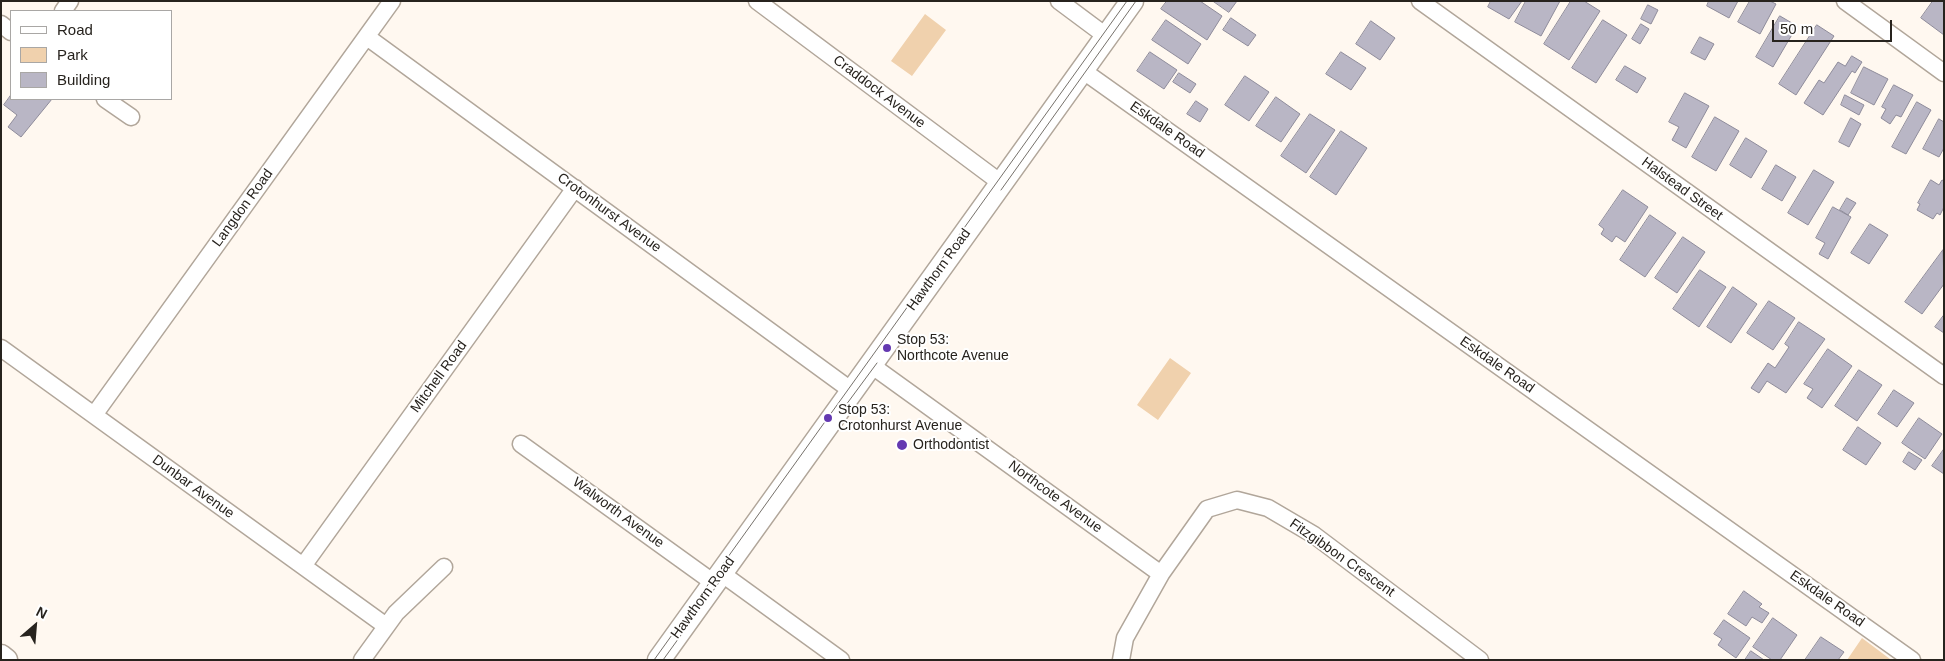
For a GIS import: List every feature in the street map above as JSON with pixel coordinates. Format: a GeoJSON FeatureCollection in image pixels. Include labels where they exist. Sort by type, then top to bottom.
{"type":"FeatureCollection","features":[{"type":"Feature","properties":{"kind":"main road","name":"Hawthorn Road"},"geometry":{"type":"LineString","coordinates":[[659,660],[1132,1]]}},
{"type":"Feature","properties":{"kind":"main road"},"geometry":{"type":"LineString","coordinates":[[1,656],[6,660]]}},
{"type":"Feature","properties":{"kind":"street","name":"Craddock Avenue"},"geometry":{"type":"LineString","coordinates":[[758,1],[1001,183]]}},
{"type":"Feature","properties":{"kind":"street"},"geometry":{"type":"LineString","coordinates":[[1059,1],[1106,36]]}},
{"type":"Feature","properties":{"kind":"street","name":"Halstead Street"},"geometry":{"type":"LineString","coordinates":[[1420,1],[1944,376]]}},
{"type":"Feature","properties":{"kind":"street"},"geometry":{"type":"LineString","coordinates":[[1850,2],[1944,73]]}},
{"type":"Feature","properties":{"kind":"street","name":"Langdon Road"},"geometry":{"type":"LineString","coordinates":[[94,416],[366,37],[385,4]]}},
{"type":"Feature","properties":{"kind":"street","name":"Crotonhurst Avenue"},"geometry":{"type":"LineString","coordinates":[[366,37],[852,392]]}},
{"type":"Feature","properties":{"kind":"street","name":"Eskdale Road"},"geometry":{"type":"LineString","coordinates":[[1082,70],[1912,660]]}},
{"type":"Feature","properties":{"kind":"street"},"geometry":{"type":"LineString","coordinates":[[106,100],[130,117]]}},
{"type":"Feature","properties":{"kind":"street","name":"Mitchell Road"},"geometry":{"type":"LineString","coordinates":[[303,566],[575,188]]}},
{"type":"Feature","properties":{"kind":"street","name":"Dunbar Avenue"},"geometry":{"type":"LineString","coordinates":[[1,348],[386,626]]}},
{"type":"Feature","properties":{"kind":"street","name":"Northcote Avenue"},"geometry":{"type":"LineString","coordinates":[[871,365],[1161,574]]}},
{"type":"Feature","properties":{"kind":"street","name":"Walworth Avenue"},"geometry":{"type":"LineString","coordinates":[[521,444],[841,660]]}},
{"type":"Feature","properties":{"kind":"street","name":"Fitzgibbon Crescent"},"geometry":{"type":"LineString","coordinates":[[1161,574],[1207,509],[1237,500],[1268,508],[1314,535],[1480,660]]}},
{"type":"Feature","properties":{"kind":"street"},"geometry":{"type":"LineString","coordinates":[[362,660],[405,603],[444,567]]}},
{"type":"Feature","properties":{"kind":"street"},"geometry":{"type":"LineString","coordinates":[[1121,660],[1125,638],[1161,574]]}},
{"type":"Feature","properties":{"kind":"green space"},"geometry":{"type":"Polygon","coordinates":[[[925,14],[946,30],[912,76],[891,61],[925,14]]]}},
{"type":"Feature","properties":{"kind":"green space"},"geometry":{"type":"Polygon","coordinates":[[[1170,358],[1191,373],[1158,420],[1137,405],[1170,358]]]}},
{"type":"Feature","properties":{"kind":"green space"},"geometry":{"type":"Polygon","coordinates":[[[1862,638],[1890,659],[1890,660],[1847,660],[1862,638]]]}},
{"type":"Feature","properties":{"kind":"building"},"geometry":{"type":"Polygon","coordinates":[[[1167,1],[1200,1],[1222,16],[1207,40],[1161,9],[1167,1]]]}},
{"type":"Feature","properties":{"kind":"building"},"geometry":{"type":"Polygon","coordinates":[[[1213,1],[1237,1],[1229,12],[1213,1]]]}},
{"type":"Feature","properties":{"kind":"building"},"geometry":{"type":"Polygon","coordinates":[[[1491,1],[1522,1],[1509,19],[1488,7],[1491,1]]]}},
{"type":"Feature","properties":{"kind":"building"},"geometry":{"type":"Polygon","coordinates":[[[1526,1],[1560,1],[1541,36],[1515,22],[1526,1]]]}},
{"type":"Feature","properties":{"kind":"building"},"geometry":{"type":"Polygon","coordinates":[[[1571,1],[1584,1],[1600,11],[1569,60],[1544,44],[1571,1]]]}},
{"type":"Feature","properties":{"kind":"building"},"geometry":{"type":"Polygon","coordinates":[[[1709,1],[1738,1],[1729,18],[1707,6],[1709,1]]]}},
{"type":"Feature","properties":{"kind":"building"},"geometry":{"type":"Polygon","coordinates":[[[1750,1],[1770,1],[1776,4],[1760,34],[1738,22],[1750,1]]]}},
{"type":"Feature","properties":{"kind":"building"},"geometry":{"type":"Polygon","coordinates":[[[1933,1],[1944,1],[1944,35],[1921,18],[1933,1]]]}},
{"type":"Feature","properties":{"kind":"building"},"geometry":{"type":"Polygon","coordinates":[[[1648,5],[1658,10],[1651,24],[1641,19],[1648,5]]]}},
{"type":"Feature","properties":{"kind":"building"},"geometry":{"type":"Polygon","coordinates":[[[1780,16],[1797,26],[1773,67],[1756,57],[1780,16]]]}},
{"type":"Feature","properties":{"kind":"building"},"geometry":{"type":"Polygon","coordinates":[[[1231,18],[1256,35],[1248,46],[1223,30],[1231,18]]]}},
{"type":"Feature","properties":{"kind":"building"},"geometry":{"type":"Polygon","coordinates":[[[1166,20],[1201,44],[1188,64],[1152,40],[1166,20]]]}},
{"type":"Feature","properties":{"kind":"building"},"geometry":{"type":"Polygon","coordinates":[[[1603,20],[1627,35],[1596,83],[1572,68],[1603,20]]]}},
{"type":"Feature","properties":{"kind":"building"},"geometry":{"type":"Polygon","coordinates":[[[1371,21],[1395,38],[1380,60],[1356,44],[1371,21]]]}},
{"type":"Feature","properties":{"kind":"building"},"geometry":{"type":"Polygon","coordinates":[[[1641,24],[1649,29],[1640,44],[1632,39],[1641,24]]]}},
{"type":"Feature","properties":{"kind":"building"},"geometry":{"type":"Polygon","coordinates":[[[1817,25],[1834,36],[1796,95],[1779,84],[1817,25]]]}},
{"type":"Feature","properties":{"kind":"building"},"geometry":{"type":"Polygon","coordinates":[[[1700,37],[1714,44],[1705,60],[1691,53],[1700,37]]]}},
{"type":"Feature","properties":{"kind":"building"},"geometry":{"type":"Polygon","coordinates":[[[1150,52],[1177,70],[1164,89],[1137,71],[1150,52]]]}},
{"type":"Feature","properties":{"kind":"building"},"geometry":{"type":"Polygon","coordinates":[[[1341,52],[1366,68],[1351,90],[1326,74],[1341,52]]]}},
{"type":"Feature","properties":{"kind":"building"},"geometry":{"type":"Polygon","coordinates":[[[1852,56],[1862,62],[1855,73],[1852,71],[1823,115],[1804,103],[1819,80],[1824,83],[1838,62],[1845,66],[1852,56]]]}},
{"type":"Feature","properties":{"kind":"building"},"geometry":{"type":"Polygon","coordinates":[[[1625,66],[1646,78],[1637,93],[1616,80],[1625,66]]]}},
{"type":"Feature","properties":{"kind":"building"},"geometry":{"type":"Polygon","coordinates":[[[1864,67],[1888,79],[1874,105],[1851,93],[1864,67]]]}},
{"type":"Feature","properties":{"kind":"building"},"geometry":{"type":"Polygon","coordinates":[[[1179,73],[1196,84],[1190,93],[1173,82],[1179,73]]]}},
{"type":"Feature","properties":{"kind":"building"},"geometry":{"type":"Polygon","coordinates":[[[1245,76],[1269,92],[1249,121],[1225,105],[1245,76]]]}},
{"type":"Feature","properties":{"kind":"building"},"geometry":{"type":"Polygon","coordinates":[[[1894,85],[1913,95],[1901,117],[1896,115],[1890,124],[1881,118],[1886,109],[1882,107],[1894,85]]]}},
{"type":"Feature","properties":{"kind":"building"},"geometry":{"type":"Polygon","coordinates":[[[1685,93],[1709,106],[1686,148],[1672,140],[1679,127],[1669,122],[1685,93]]]}},
{"type":"Feature","properties":{"kind":"building"},"geometry":{"type":"Polygon","coordinates":[[[1845,95],[1864,105],[1859,115],[1841,105],[1845,95]]]}},
{"type":"Feature","properties":{"kind":"building"},"geometry":{"type":"Polygon","coordinates":[[[10,96],[10,100],[51,100],[21,137],[8,127],[17,115],[4,105],[10,96]]]}},
{"type":"Feature","properties":{"kind":"building"},"geometry":{"type":"Polygon","coordinates":[[[1276,97],[1300,114],[1281,142],[1256,126],[1276,97]]]}},
{"type":"Feature","properties":{"kind":"building"},"geometry":{"type":"Polygon","coordinates":[[[1196,101],[1208,109],[1200,122],[1187,114],[1196,101]]]}},
{"type":"Feature","properties":{"kind":"building"},"geometry":{"type":"Polygon","coordinates":[[[1917,102],[1931,110],[1906,154],[1892,147],[1917,102]]]}},
{"type":"Feature","properties":{"kind":"building"},"geometry":{"type":"Polygon","coordinates":[[[1310,114],[1335,130],[1306,173],[1281,156],[1310,114]]]}},
{"type":"Feature","properties":{"kind":"building"},"geometry":{"type":"Polygon","coordinates":[[[1715,117],[1739,131],[1716,171],[1692,157],[1715,117]]]}},
{"type":"Feature","properties":{"kind":"building"},"geometry":{"type":"Polygon","coordinates":[[[1851,118],[1861,124],[1849,147],[1839,142],[1851,118]]]}},
{"type":"Feature","properties":{"kind":"building"},"geometry":{"type":"Polygon","coordinates":[[[1939,119],[1944,122],[1944,148],[1939,157],[1923,149],[1939,119]]]}},
{"type":"Feature","properties":{"kind":"building"},"geometry":{"type":"Polygon","coordinates":[[[1341,131],[1367,148],[1336,195],[1310,177],[1341,131]]]}},
{"type":"Feature","properties":{"kind":"building"},"geometry":{"type":"Polygon","coordinates":[[[1746,138],[1767,151],[1751,178],[1730,165],[1746,138]]]}},
{"type":"Feature","properties":{"kind":"building"},"geometry":{"type":"Polygon","coordinates":[[[1776,165],[1796,177],[1782,201],[1762,189],[1776,165]]]}},
{"type":"Feature","properties":{"kind":"building"},"geometry":{"type":"Polygon","coordinates":[[[1814,170],[1834,182],[1808,225],[1788,213],[1814,170]]]}},
{"type":"Feature","properties":{"kind":"building"},"geometry":{"type":"Polygon","coordinates":[[[1931,180],[1939,185],[1942,180],[1944,181],[1944,207],[1940,215],[1937,213],[1933,219],[1917,210],[1920,204],[1918,203],[1931,180]]]}},
{"type":"Feature","properties":{"kind":"building"},"geometry":{"type":"Polygon","coordinates":[[[1623,190],[1648,207],[1625,242],[1616,236],[1612,242],[1601,234],[1604,229],[1599,225],[1623,190]]]}},
{"type":"Feature","properties":{"kind":"building"},"geometry":{"type":"Polygon","coordinates":[[[1847,198],[1856,203],[1848,215],[1840,210],[1847,198]]]}},
{"type":"Feature","properties":{"kind":"building"},"geometry":{"type":"Polygon","coordinates":[[[1833,207],[1851,217],[1828,259],[1819,254],[1825,243],[1816,238],[1833,207]]]}},
{"type":"Feature","properties":{"kind":"building"},"geometry":{"type":"Polygon","coordinates":[[[1650,215],[1676,233],[1645,277],[1620,260],[1650,215]]]}},
{"type":"Feature","properties":{"kind":"building"},"geometry":{"type":"Polygon","coordinates":[[[1870,224],[1888,235],[1869,264],[1851,253],[1870,224]]]}},
{"type":"Feature","properties":{"kind":"building"},"geometry":{"type":"Polygon","coordinates":[[[1683,237],[1705,252],[1677,293],[1655,278],[1683,237]]]}},
{"type":"Feature","properties":{"kind":"building"},"geometry":{"type":"Polygon","coordinates":[[[1943,250],[1944,284],[1922,314],[1905,302],[1943,250]]]}},
{"type":"Feature","properties":{"kind":"building"},"geometry":{"type":"Polygon","coordinates":[[[1700,270],[1726,287],[1699,327],[1673,309],[1700,270]]]}},
{"type":"Feature","properties":{"kind":"building"},"geometry":{"type":"Polygon","coordinates":[[[1733,287],[1757,304],[1731,343],[1707,327],[1733,287]]]}},
{"type":"Feature","properties":{"kind":"building"},"geometry":{"type":"Polygon","coordinates":[[[1769,301],[1795,318],[1773,350],[1747,333],[1769,301]]]}},
{"type":"Feature","properties":{"kind":"building"},"geometry":{"type":"Polygon","coordinates":[[[1944,315],[1944,333],[1935,327],[1944,315]]]}},
{"type":"Feature","properties":{"kind":"building"},"geometry":{"type":"Polygon","coordinates":[[[1799,322],[1825,339],[1786,393],[1767,381],[1759,393],[1751,388],[1768,363],[1775,368],[1789,347],[1785,344],[1799,322]]]}},
{"type":"Feature","properties":{"kind":"building"},"geometry":{"type":"Polygon","coordinates":[[[1828,349],[1852,366],[1822,408],[1807,398],[1813,389],[1804,384],[1828,349]]]}},
{"type":"Feature","properties":{"kind":"building"},"geometry":{"type":"Polygon","coordinates":[[[1859,370],[1882,385],[1857,421],[1835,406],[1859,370]]]}},
{"type":"Feature","properties":{"kind":"building"},"geometry":{"type":"Polygon","coordinates":[[[1894,390],[1914,403],[1897,427],[1878,414],[1894,390]]]}},
{"type":"Feature","properties":{"kind":"building"},"geometry":{"type":"Polygon","coordinates":[[[1919,418],[1942,434],[1925,459],[1902,443],[1919,418]]]}},
{"type":"Feature","properties":{"kind":"building"},"geometry":{"type":"Polygon","coordinates":[[[1858,427],[1881,443],[1866,465],[1843,450],[1858,427]]]}},
{"type":"Feature","properties":{"kind":"building"},"geometry":{"type":"Polygon","coordinates":[[[1944,449],[1944,474],[1932,466],[1944,449]]]}},
{"type":"Feature","properties":{"kind":"building"},"geometry":{"type":"Polygon","coordinates":[[[1909,452],[1922,460],[1915,470],[1903,462],[1909,452]]]}},
{"type":"Feature","properties":{"kind":"building"},"geometry":{"type":"Polygon","coordinates":[[[1744,591],[1762,604],[1759,607],[1769,613],[1762,623],[1752,617],[1746,626],[1728,614],[1744,591]]]}},
{"type":"Feature","properties":{"kind":"building"},"geometry":{"type":"Polygon","coordinates":[[[1773,618],[1797,635],[1780,660],[1772,660],[1753,647],[1773,618]]]}},
{"type":"Feature","properties":{"kind":"building"},"geometry":{"type":"Polygon","coordinates":[[[1724,620],[1750,638],[1736,658],[1718,645],[1722,639],[1714,634],[1724,620]]]}},
{"type":"Feature","properties":{"kind":"building"},"geometry":{"type":"Polygon","coordinates":[[[1821,637],[1844,652],[1838,660],[1805,660],[1821,637]]]}},
{"type":"Feature","properties":{"kind":"building"},"geometry":{"type":"Polygon","coordinates":[[[1751,651],[1764,660],[1745,660],[1751,651]]]}},
{"type":"Feature","properties":{"kind":"tram line"},"geometry":{"type":"LineString","coordinates":[[654,660],[1127,1]]}},
{"type":"Feature","properties":{"kind":"tram line"},"geometry":{"type":"LineString","coordinates":[[1001,190],[1136,1]]}},
{"type":"Feature","properties":{"kind":"tram line"},"geometry":{"type":"LineString","coordinates":[[843,409],[877,363]]}},
{"type":"Feature","properties":{"kind":"tram line"},"geometry":{"type":"LineString","coordinates":[[663,660],[731,566]]}},
{"type":"Feature","properties":{"kind":"place","name":"Stop 53: Northcote Avenue"},"geometry":{"type":"Point","coordinates":[887,348]}},
{"type":"Feature","properties":{"kind":"place","name":"Stop 53: Crotonhurst Avenue"},"geometry":{"type":"Point","coordinates":[828,418]}},
{"type":"Feature","properties":{"kind":"place","name":"Orthodontist"},"geometry":{"type":"Point","coordinates":[902,445]}}]}
